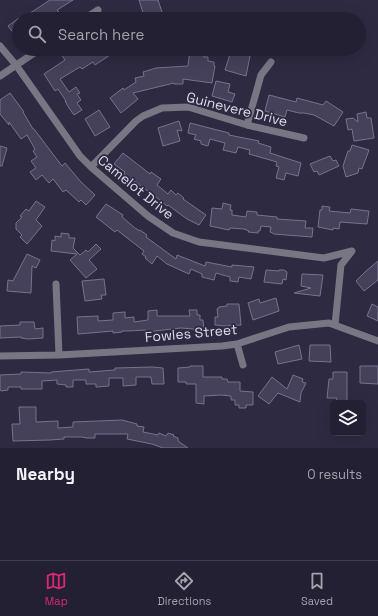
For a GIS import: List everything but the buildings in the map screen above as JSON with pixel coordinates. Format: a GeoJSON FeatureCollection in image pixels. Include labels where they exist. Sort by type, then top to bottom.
{"type":"FeatureCollection","features":[{"type":"Feature","properties":{"kind":"street","name":"Camelot Drive"},"geometry":{"type":"LineString","coordinates":[[0,46],[16,65],[80,156],[148,216],[173,233],[199,242],[324,258],[352,250],[341,265],[335,325]]}},
{"type":"Feature","properties":{"kind":"street"},"geometry":{"type":"LineString","coordinates":[[0,76],[30,56]]}},
{"type":"Feature","properties":{"kind":"street"},"geometry":{"type":"LineString","coordinates":[[246,124],[261,75],[271,62]]}},
{"type":"Feature","properties":{"kind":"street","name":"Guinevere Drive"},"geometry":{"type":"LineString","coordinates":[[91,167],[136,121],[143,116],[162,108],[188,107],[246,124],[304,138]]}},
{"type":"Feature","properties":{"kind":"street"},"geometry":{"type":"LineString","coordinates":[[56,284],[59,354]]}},
{"type":"Feature","properties":{"kind":"street","name":"Fowles Street"},"geometry":{"type":"LineString","coordinates":[[0,356],[222,346],[237,344],[289,327],[328,323],[378,342]]}},
{"type":"Feature","properties":{"kind":"street"},"geometry":{"type":"LineString","coordinates":[[237,344],[243,365]]}}]}
